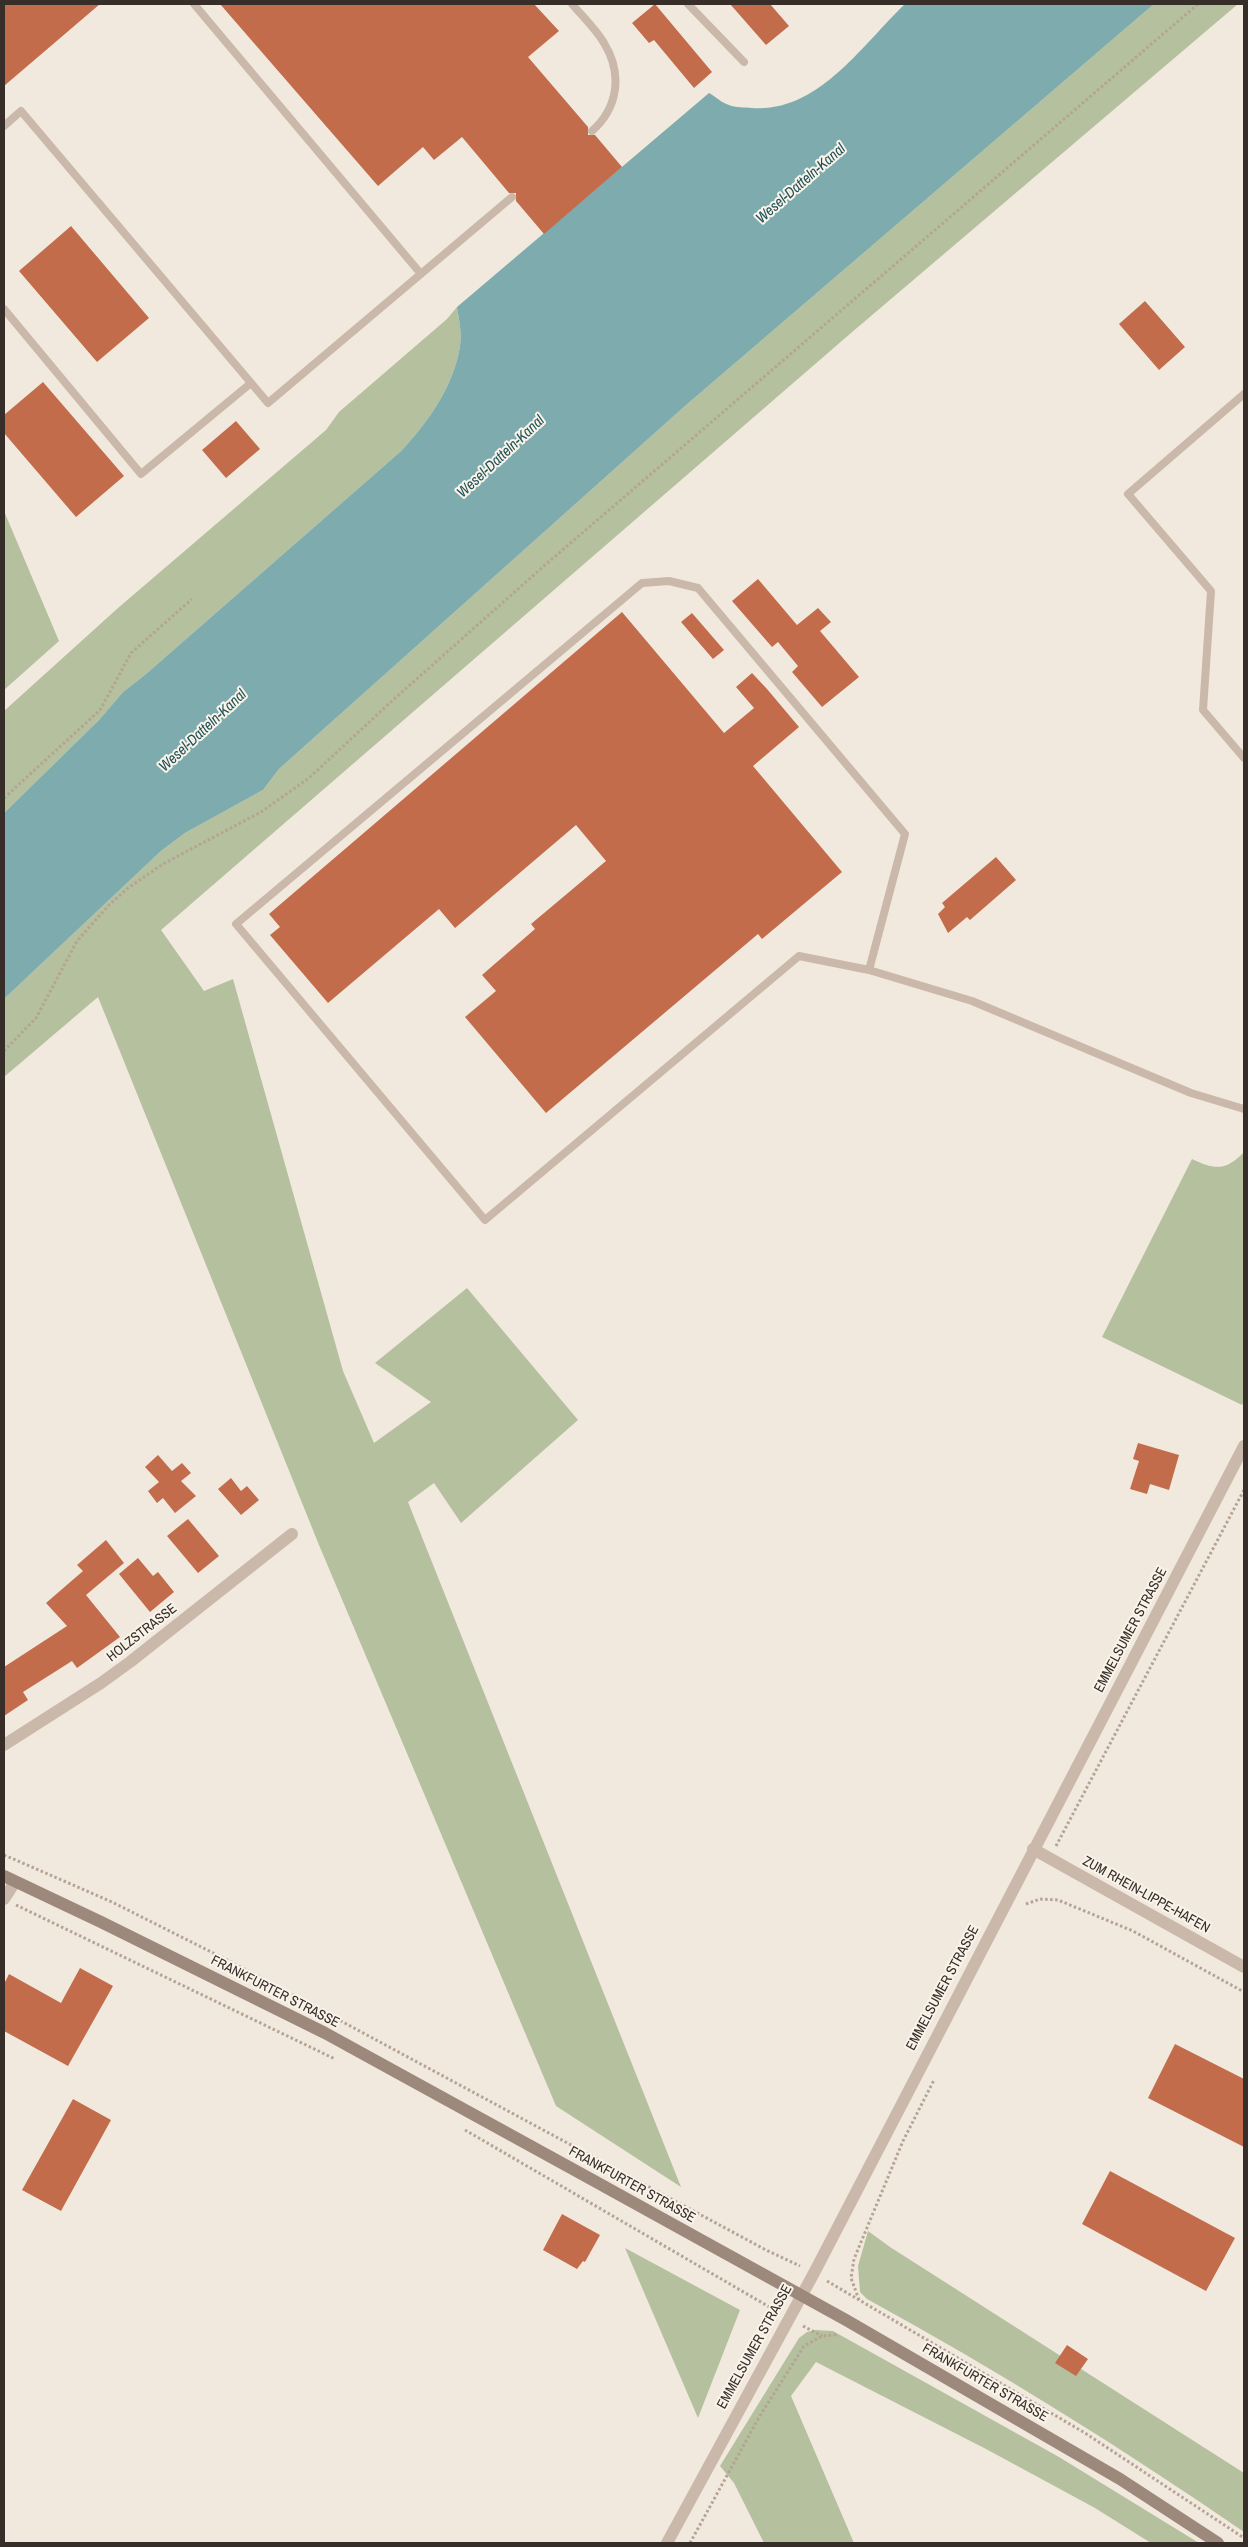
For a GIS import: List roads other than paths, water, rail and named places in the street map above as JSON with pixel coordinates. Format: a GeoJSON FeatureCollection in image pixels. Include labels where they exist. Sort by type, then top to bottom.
{"type":"FeatureCollection","features":[{"type":"Feature","properties":{"kind":"main road","name":"FRANKFURTER STRASSE"},"geometry":{"type":"LineString","coordinates":[[9,1879],[110,1926],[325,2033],[800,2296],[1120,2479],[1218,2543]]}},
{"type":"Feature","properties":{"kind":"street","name":"EMMELSUMER STRASSE"},"geometry":{"type":"LineString","coordinates":[[667,2543],[814,2273],[1244,1446]]}},
{"type":"Feature","properties":{"kind":"street","name":"HOLZSTRASSE"},"geometry":{"type":"LineString","coordinates":[[4,1745],[69,1704],[130,1662],[292,1534]]}},
{"type":"Feature","properties":{"kind":"street","name":"ZUM RHEIN-LIPPE-HAFEN"},"geometry":{"type":"LineString","coordinates":[[1033,1849],[1244,1967]]}},
{"type":"Feature","properties":{"kind":"street","name":"FRANKFURTER STRASSE"},"geometry":{"type":"LineString","coordinates":[[8,1901],[9,1879]]}},
{"type":"Feature","properties":{"kind":"lane"},"geometry":{"type":"LineString","coordinates":[[194,4],[421,274]]}},
{"type":"Feature","properties":{"kind":"lane"},"geometry":{"type":"LineString","coordinates":[[572,4],[604,43],[612,62],[615,86],[613,106],[592,132]]}},
{"type":"Feature","properties":{"kind":"lane"},"geometry":{"type":"LineString","coordinates":[[688,4],[744,62]]}},
{"type":"Feature","properties":{"kind":"lane"},"geometry":{"type":"LineString","coordinates":[[4,126],[21,111],[268,403],[512,197]]}},
{"type":"Feature","properties":{"kind":"lane"},"geometry":{"type":"LineString","coordinates":[[4,309],[141,474],[251,383]]}},
{"type":"Feature","properties":{"kind":"lane"},"geometry":{"type":"LineString","coordinates":[[1244,394],[1128,494],[1210,591],[1203,710],[1244,758]]}},
{"type":"Feature","properties":{"kind":"lane"},"geometry":{"type":"LineString","coordinates":[[869,970],[905,834],[698,588],[669,580],[642,583],[236,924],[484,1220],[800,956],[869,970],[972,1001],[1191,1093],[1244,1109]]}},
{"type":"Feature","properties":{"kind":"water","name":"Wesel-Datteln-Kanal"},"geometry":{"type":"Polygon","coordinates":[[[905,4],[1154,4],[685,406],[279,769],[263,790],[185,833],[161,851],[4,999],[4,813],[99,720],[123,692],[400,452],[410,441],[438,404],[452,376],[461,341],[457,307],[709,93],[734,107],[776,107],[798,100],[818,88],[837,73],[905,4]]]}}]}
